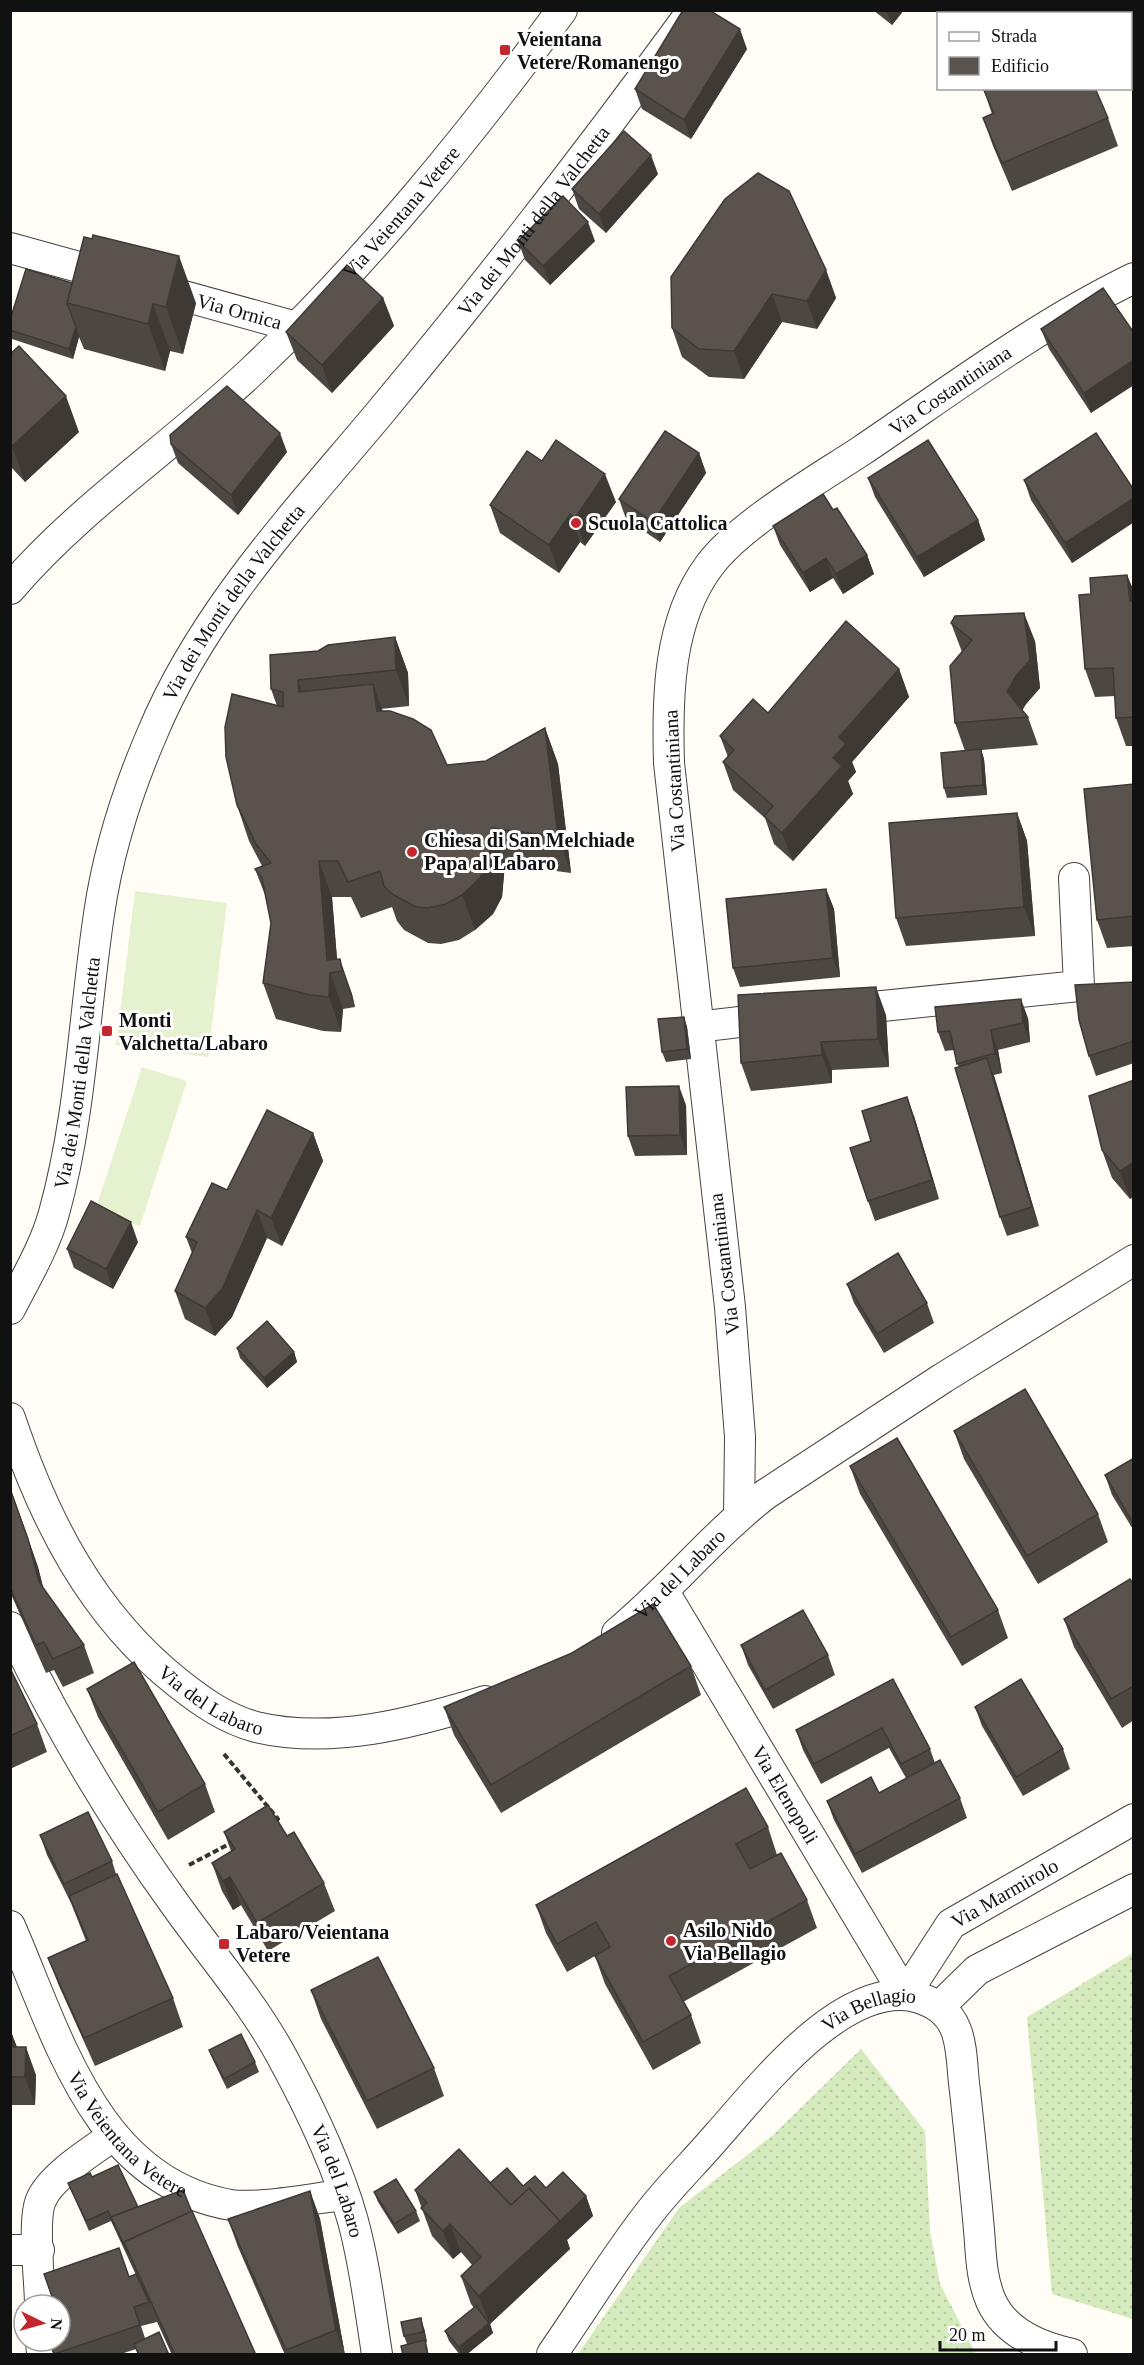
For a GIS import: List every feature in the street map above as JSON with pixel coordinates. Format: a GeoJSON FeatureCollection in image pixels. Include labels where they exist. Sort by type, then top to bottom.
{"type":"FeatureCollection","features":[{"type":"Feature","properties":{"kind":"street","name":"Via Veientana Vetere"},"geometry":{"type":"LineString","coordinates":[[10,589],[78,520],[223,398],[296,327],[426,184],[562,10]]}},
{"type":"Feature","properties":{"kind":"street","name":"Via dei Monti della Valchetta"},"geometry":{"type":"LineString","coordinates":[[10,1309],[34,1264],[53,1216],[76,1098],[106,873],[122,815],[165,705],[202,639],[271,545],[605,130],[693,10]]}},
{"type":"Feature","properties":{"kind":"street","name":"Via Ornica"},"geometry":{"type":"LineString","coordinates":[[10,248],[296,327]]}},
{"type":"Feature","properties":{"kind":"street","name":"Via Costantiniana"},"geometry":{"type":"LineString","coordinates":[[739,1515],[742,1474],[735,1357],[672,802],[668,729],[674,655],[686,614],[704,574],[730,544],[790,498],[1048,326],[1134,279]]}},
{"type":"Feature","properties":{"kind":"street"},"geometry":{"type":"LineString","coordinates":[[697,1027],[1079,986],[1074,879]]}},
{"type":"Feature","properties":{"kind":"street","name":"Via del Labaro"},"geometry":{"type":"LineString","coordinates":[[591,1651],[618,1633],[664,1592],[739,1515],[766,1494],[933,1385],[1134,1260]]}},
{"type":"Feature","properties":{"kind":"street","name":"Via del Labaro"},"geometry":{"type":"LineString","coordinates":[[10,1418],[61,1542],[94,1595],[114,1623],[150,1659],[207,1706],[256,1727],[282,1731],[332,1732],[406,1722],[508,1693]]}},
{"type":"Feature","properties":{"kind":"street","name":"Via Elenopoli"},"geometry":{"type":"LineString","coordinates":[[664,1592],[905,1995]]}},
{"type":"Feature","properties":{"kind":"street","name":"Via del Labaro"},"geometry":{"type":"LineString","coordinates":[[10,1626],[61,1725],[159,1880],[269,2035],[304,2102],[344,2195],[362,2264],[377,2355]]}},
{"type":"Feature","properties":{"kind":"street","name":"Via Marmirolo"},"geometry":{"type":"LineString","coordinates":[[905,1995],[951,1924],[1134,1819]]}},
{"type":"Feature","properties":{"kind":"street"},"geometry":{"type":"LineString","coordinates":[[939,2007],[977,1970],[1134,1888]]}},
{"type":"Feature","properties":{"kind":"street","name":"Via Veientana Vetere"},"geometry":{"type":"LineString","coordinates":[[12,1934],[81,2088],[113,2136],[165,2181],[218,2202],[249,2205],[344,2195]]}},
{"type":"Feature","properties":{"kind":"street","name":"Via Bellagio"},"geometry":{"type":"LineString","coordinates":[[552,2355],[648,2215],[789,2056],[838,2017],[867,2002],[905,1995],[923,1998],[939,2007],[950,2018],[956,2030],[983,2277],[989,2298],[996,2312],[1014,2329],[1052,2349],[1072,2355]]}},
{"type":"Feature","properties":{"kind":"street"},"geometry":{"type":"LineString","coordinates":[[37,2293],[25,2250],[41,2198],[59,2178],[113,2136]]}},
{"type":"Feature","properties":{"kind":"path"},"geometry":{"type":"LineString","coordinates":[[207,1706],[224,1754],[278,1819],[268,1824]]}},
{"type":"Feature","properties":{"kind":"path"},"geometry":{"type":"LineString","coordinates":[[159,1880],[238,1840]]}},
{"type":"Feature","properties":{"kind":"green space"},"geometry":{"type":"Polygon","coordinates":[[[135,891],[227,903],[208,1057],[116,1045],[135,891]]]}},
{"type":"Feature","properties":{"kind":"green space"},"geometry":{"type":"Polygon","coordinates":[[[142,1067],[187,1081],[140,1226],[95,1211],[142,1067]]]}},
{"type":"Feature","properties":{"kind":"green space"},"geometry":{"type":"Polygon","coordinates":[[[1133,1953],[1133,2319],[1052,2294],[1027,2017],[1133,1953]]]}},
{"type":"Feature","properties":{"kind":"green space"},"geometry":{"type":"Polygon","coordinates":[[[861,2049],[925,2131],[930,2231],[940,2284],[976,2354],[578,2354],[679,2208],[773,2135],[861,2049]]]}},
{"type":"Feature","properties":{"kind":"building"},"geometry":{"type":"Polygon","coordinates":[[[683,10],[709,10],[740,29],[684,120],[635,89],[683,10]]]}},
{"type":"Feature","properties":{"kind":"building"},"geometry":{"type":"Polygon","coordinates":[[[984,90],[1096,90],[1108,118],[1002,163],[983,118],[994,113],[984,90]]]}},
{"type":"Feature","properties":{"kind":"building"},"geometry":{"type":"Polygon","coordinates":[[[624,131],[651,155],[599,214],[572,189],[624,131]]]}},
{"type":"Feature","properties":{"kind":"building"},"geometry":{"type":"Polygon","coordinates":[[[758,173],[789,191],[826,270],[807,301],[772,294],[734,351],[699,349],[672,328],[671,277],[725,199],[758,173]]]}},
{"type":"Feature","properties":{"kind":"building"},"geometry":{"type":"Polygon","coordinates":[[[563,196],[588,222],[543,266],[518,241],[563,196]]]}},
{"type":"Feature","properties":{"kind":"building"},"geometry":{"type":"Polygon","coordinates":[[[93,235],[179,256],[166,307],[153,304],[148,324],[67,303],[84,237],[92,239],[93,235]]]}},
{"type":"Feature","properties":{"kind":"building"},"geometry":{"type":"Polygon","coordinates":[[[347,265],[383,298],[322,365],[286,332],[347,265]]]}},
{"type":"Feature","properties":{"kind":"building"},"geometry":{"type":"Polygon","coordinates":[[[26,269],[72,283],[67,303],[76,327],[69,349],[10,330],[10,320],[26,269]]]}},
{"type":"Feature","properties":{"kind":"building"},"geometry":{"type":"Polygon","coordinates":[[[1103,288],[1134,333],[1134,360],[1084,393],[1041,329],[1103,288]]]}},
{"type":"Feature","properties":{"kind":"building"},"geometry":{"type":"Polygon","coordinates":[[[19,346],[66,396],[12,446],[10,445],[10,354],[19,346]]]}},
{"type":"Feature","properties":{"kind":"building"},"geometry":{"type":"Polygon","coordinates":[[[227,386],[280,433],[231,495],[171,444],[170,435],[227,386]]]}},
{"type":"Feature","properties":{"kind":"building"},"geometry":{"type":"Polygon","coordinates":[[[665,431],[699,453],[653,522],[619,499],[665,431]]]}},
{"type":"Feature","properties":{"kind":"building"},"geometry":{"type":"Polygon","coordinates":[[[1096,433],[1134,490],[1134,498],[1065,543],[1024,480],[1096,433]]]}},
{"type":"Feature","properties":{"kind":"building"},"geometry":{"type":"Polygon","coordinates":[[[556,440],[605,474],[575,518],[570,514],[549,545],[490,505],[527,451],[542,461],[556,440]]]}},
{"type":"Feature","properties":{"kind":"building"},"geometry":{"type":"Polygon","coordinates":[[[928,440],[978,520],[917,557],[868,478],[928,440]]]}},
{"type":"Feature","properties":{"kind":"building"},"geometry":{"type":"Polygon","coordinates":[[[823,494],[833,510],[837,508],[867,555],[836,574],[826,558],[803,573],[773,526],[823,494]]]}},
{"type":"Feature","properties":{"kind":"building"},"geometry":{"type":"Polygon","coordinates":[[[1127,575],[1130,601],[1134,601],[1134,717],[1116,718],[1113,668],[1085,669],[1079,595],[1091,594],[1090,578],[1127,575]]]}},
{"type":"Feature","properties":{"kind":"building"},"geometry":{"type":"Polygon","coordinates":[[[1024,613],[1030,660],[1016,676],[1007,692],[1028,717],[955,723],[950,666],[972,640],[951,623],[955,616],[1024,613]]]}},
{"type":"Feature","properties":{"kind":"building"},"geometry":{"type":"Polygon","coordinates":[[[846,621],[899,669],[839,737],[846,744],[833,758],[842,766],[782,833],[764,816],[773,806],[723,762],[734,750],[720,736],[753,699],[768,713],[846,621]]]}},
{"type":"Feature","properties":{"kind":"building","name":"Chiesa di San Melchiade Papa al Labaro"},"geometry":{"type":"Polygon","coordinates":[[[395,637],[396,670],[298,680],[299,692],[373,684],[377,711],[390,711],[413,719],[431,730],[447,765],[486,761],[545,728],[558,837],[492,828],[489,861],[480,878],[462,895],[446,904],[428,908],[416,907],[392,894],[384,886],[380,871],[348,882],[338,861],[319,861],[327,960],[340,959],[342,971],[330,973],[329,997],[310,995],[263,983],[271,923],[262,878],[255,869],[271,863],[256,844],[237,805],[226,757],[225,727],[232,694],[283,707],[283,692],[271,689],[270,655],[318,651],[328,645],[395,637]]]}},
{"type":"Feature","properties":{"kind":"building"},"geometry":{"type":"Polygon","coordinates":[[[981,749],[983,785],[944,788],[941,753],[981,749]]]}},
{"type":"Feature","properties":{"kind":"building"},"geometry":{"type":"Polygon","coordinates":[[[1134,784],[1134,916],[1097,920],[1084,789],[1134,784]]]}},
{"type":"Feature","properties":{"kind":"building"},"geometry":{"type":"Polygon","coordinates":[[[1017,813],[1024,907],[896,918],[889,823],[1017,813]]]}},
{"type":"Feature","properties":{"kind":"building"},"geometry":{"type":"Polygon","coordinates":[[[826,889],[833,958],[733,968],[726,899],[826,889]]]}},
{"type":"Feature","properties":{"kind":"building"},"geometry":{"type":"Polygon","coordinates":[[[1134,982],[1134,1041],[1089,1056],[1079,1020],[1075,985],[1134,982]]]}},
{"type":"Feature","properties":{"kind":"building"},"geometry":{"type":"Polygon","coordinates":[[[876,987],[878,1039],[821,1042],[822,1055],[741,1063],[738,995],[876,987]]]}},
{"type":"Feature","properties":{"kind":"building"},"geometry":{"type":"Polygon","coordinates":[[[1021,999],[1023,1023],[991,1030],[995,1053],[957,1064],[950,1031],[938,1032],[935,1007],[1021,999]]]}},
{"type":"Feature","properties":{"kind":"building"},"geometry":{"type":"Polygon","coordinates":[[[684,1017],[687,1049],[662,1052],[658,1019],[684,1017]]]}},
{"type":"Feature","properties":{"kind":"building"},"geometry":{"type":"Polygon","coordinates":[[[987,1058],[1032,1207],[1000,1217],[955,1068],[987,1058]]]}},
{"type":"Feature","properties":{"kind":"building"},"geometry":{"type":"Polygon","coordinates":[[[1134,1080],[1134,1162],[1120,1171],[1102,1150],[1089,1096],[1134,1080]]]}},
{"type":"Feature","properties":{"kind":"building"},"geometry":{"type":"Polygon","coordinates":[[[679,1086],[680,1135],[628,1136],[626,1087],[679,1086]]]}},
{"type":"Feature","properties":{"kind":"building"},"geometry":{"type":"Polygon","coordinates":[[[907,1097],[932,1180],[868,1201],[850,1148],[871,1141],[862,1111],[907,1097]]]}},
{"type":"Feature","properties":{"kind":"building"},"geometry":{"type":"Polygon","coordinates":[[[267,1110],[313,1133],[271,1218],[257,1210],[222,1289],[205,1308],[175,1291],[197,1242],[186,1237],[212,1183],[227,1190],[267,1110]]]}},
{"type":"Feature","properties":{"kind":"building"},"geometry":{"type":"Polygon","coordinates":[[[91,1201],[131,1222],[106,1269],[67,1249],[91,1201]]]}},
{"type":"Feature","properties":{"kind":"building"},"geometry":{"type":"Polygon","coordinates":[[[898,1253],[927,1303],[877,1334],[847,1284],[898,1253]]]}},
{"type":"Feature","properties":{"kind":"building"},"geometry":{"type":"Polygon","coordinates":[[[267,1321],[294,1352],[264,1378],[237,1348],[267,1321]]]}},
{"type":"Feature","properties":{"kind":"building"},"geometry":{"type":"Polygon","coordinates":[[[1025,1389],[1098,1514],[1027,1556],[954,1431],[1025,1389]]]}},
{"type":"Feature","properties":{"kind":"building"},"geometry":{"type":"Polygon","coordinates":[[[897,1438],[998,1610],[951,1637],[850,1466],[897,1438]]]}},
{"type":"Feature","properties":{"kind":"building"},"geometry":{"type":"Polygon","coordinates":[[[1134,1458],[1134,1523],[1133,1523],[1105,1475],[1134,1458]]]}},
{"type":"Feature","properties":{"kind":"building"},"geometry":{"type":"Polygon","coordinates":[[[10,1489],[28,1539],[39,1582],[84,1645],[53,1659],[44,1642],[36,1645],[10,1587],[10,1489]]]}},
{"type":"Feature","properties":{"kind":"building"},"geometry":{"type":"Polygon","coordinates":[[[1130,1579],[1134,1585],[1134,1686],[1111,1699],[1064,1619],[1130,1579]]]}},
{"type":"Feature","properties":{"kind":"building"},"geometry":{"type":"Polygon","coordinates":[[[653,1604],[691,1666],[491,1785],[444,1707],[572,1653],[653,1604]]]}},
{"type":"Feature","properties":{"kind":"building"},"geometry":{"type":"Polygon","coordinates":[[[803,1610],[828,1655],[765,1690],[741,1645],[803,1610]]]}},
{"type":"Feature","properties":{"kind":"building"},"geometry":{"type":"Polygon","coordinates":[[[134,1662],[205,1784],[158,1812],[87,1689],[134,1662]]]}},
{"type":"Feature","properties":{"kind":"building"},"geometry":{"type":"Polygon","coordinates":[[[10,1668],[37,1724],[10,1736],[10,1668]]]}},
{"type":"Feature","properties":{"kind":"building"},"geometry":{"type":"Polygon","coordinates":[[[893,1679],[930,1749],[901,1764],[882,1728],[814,1764],[796,1730],[893,1679]]]}},
{"type":"Feature","properties":{"kind":"building"},"geometry":{"type":"Polygon","coordinates":[[[1021,1679],[1063,1749],[1016,1777],[975,1707],[1021,1679]]]}},
{"type":"Feature","properties":{"kind":"building"},"geometry":{"type":"Polygon","coordinates":[[[940,1760],[960,1798],[855,1854],[827,1801],[871,1777],[879,1793],[940,1760]]]}},
{"type":"Feature","properties":{"kind":"building","name":"Asilo Nido Via Bellagio"},"geometry":{"type":"Polygon","coordinates":[[[746,1788],[768,1827],[736,1844],[750,1869],[781,1853],[807,1900],[669,1976],[691,2015],[643,2042],[595,1956],[610,1947],[596,1922],[557,1944],[536,1905],[746,1788]]]}},
{"type":"Feature","properties":{"kind":"building"},"geometry":{"type":"Polygon","coordinates":[[[268,1805],[287,1836],[294,1832],[324,1883],[257,1923],[230,1877],[223,1881],[212,1863],[235,1849],[224,1832],[268,1805]]]}},
{"type":"Feature","properties":{"kind":"building"},"geometry":{"type":"Polygon","coordinates":[[[88,1812],[112,1861],[64,1884],[40,1835],[88,1812]]]}},
{"type":"Feature","properties":{"kind":"building"},"geometry":{"type":"Polygon","coordinates":[[[117,1874],[173,1998],[84,2038],[48,1958],[88,1940],[69,1896],[117,1874]]]}},
{"type":"Feature","properties":{"kind":"building"},"geometry":{"type":"Polygon","coordinates":[[[378,1957],[434,2068],[367,2101],[311,1990],[378,1957]]]}},
{"type":"Feature","properties":{"kind":"building"},"geometry":{"type":"Polygon","coordinates":[[[241,2034],[255,2062],[224,2079],[209,2050],[241,2034]]]}},
{"type":"Feature","properties":{"kind":"building"},"geometry":{"type":"Polygon","coordinates":[[[10,2047],[26,2047],[25,2077],[10,2077],[10,2047]]]}},
{"type":"Feature","properties":{"kind":"building"},"geometry":{"type":"Polygon","coordinates":[[[459,2149],[511,2205],[529,2188],[560,2221],[479,2296],[461,2276],[481,2257],[450,2224],[443,2231],[421,2208],[427,2203],[415,2190],[459,2149]]]}},
{"type":"Feature","properties":{"kind":"building"},"geometry":{"type":"Polygon","coordinates":[[[118,2165],[138,2207],[111,2217],[115,2226],[108,2211],[86,2221],[68,2183],[90,2173],[92,2177],[118,2165]]]}},
{"type":"Feature","properties":{"kind":"building"},"geometry":{"type":"Polygon","coordinates":[[[507,2168],[523,2186],[535,2176],[546,2188],[563,2172],[586,2196],[560,2221],[529,2188],[511,2205],[490,2183],[507,2168]]]}},
{"type":"Feature","properties":{"kind":"building"},"geometry":{"type":"Polygon","coordinates":[[[396,2179],[416,2211],[394,2224],[374,2192],[396,2179]]]}},
{"type":"Feature","properties":{"kind":"building"},"geometry":{"type":"Polygon","coordinates":[[[183,2190],[192,2212],[124,2242],[127,2251],[111,2217],[183,2190]]]}},
{"type":"Feature","properties":{"kind":"building"},"geometry":{"type":"Polygon","coordinates":[[[310,2191],[336,2330],[286,2350],[228,2219],[310,2191]]]}},
{"type":"Feature","properties":{"kind":"building"},"geometry":{"type":"Polygon","coordinates":[[[192,2211],[256,2355],[175,2355],[124,2242],[192,2211]]]}},
{"type":"Feature","properties":{"kind":"building"},"geometry":{"type":"Polygon","coordinates":[[[119,2248],[129,2277],[136,2274],[149,2302],[134,2307],[140,2325],[72,2348],[72,2293],[51,2293],[44,2274],[119,2248]]]}},
{"type":"Feature","properties":{"kind":"building"},"geometry":{"type":"Polygon","coordinates":[[[476,2306],[489,2323],[459,2347],[445,2331],[476,2306]]]}},
{"type":"Feature","properties":{"kind":"building"},"geometry":{"type":"Polygon","coordinates":[[[421,2318],[423,2332],[404,2336],[401,2322],[421,2318]]]}},
{"type":"Feature","properties":{"kind":"building"},"geometry":{"type":"Polygon","coordinates":[[[159,2332],[169,2355],[139,2355],[134,2344],[159,2332]]]}},
{"type":"Feature","properties":{"kind":"building"},"geometry":{"type":"Polygon","coordinates":[[[425,2340],[428,2355],[403,2355],[401,2346],[425,2340]]]}},
{"type":"Feature","properties":{"kind":"place","name":"Veientana Vetere/Romanengo"},"geometry":{"type":"Point","coordinates":[505,50]}},
{"type":"Feature","properties":{"kind":"place","name":"Scuola Cattolica"},"geometry":{"type":"Point","coordinates":[576,523]}},
{"type":"Feature","properties":{"kind":"place","name":"Chiesa di San Melchiade Papa al Labaro"},"geometry":{"type":"Point","coordinates":[412,852]}},
{"type":"Feature","properties":{"kind":"place","name":"Monti Valchetta/Labaro"},"geometry":{"type":"Point","coordinates":[107,1031]}},
{"type":"Feature","properties":{"kind":"place","name":"Asilo Nido Via Bellagio"},"geometry":{"type":"Point","coordinates":[671,1941]}},
{"type":"Feature","properties":{"kind":"place","name":"Labaro/Veientana Vetere"},"geometry":{"type":"Point","coordinates":[224,1944]}}]}
